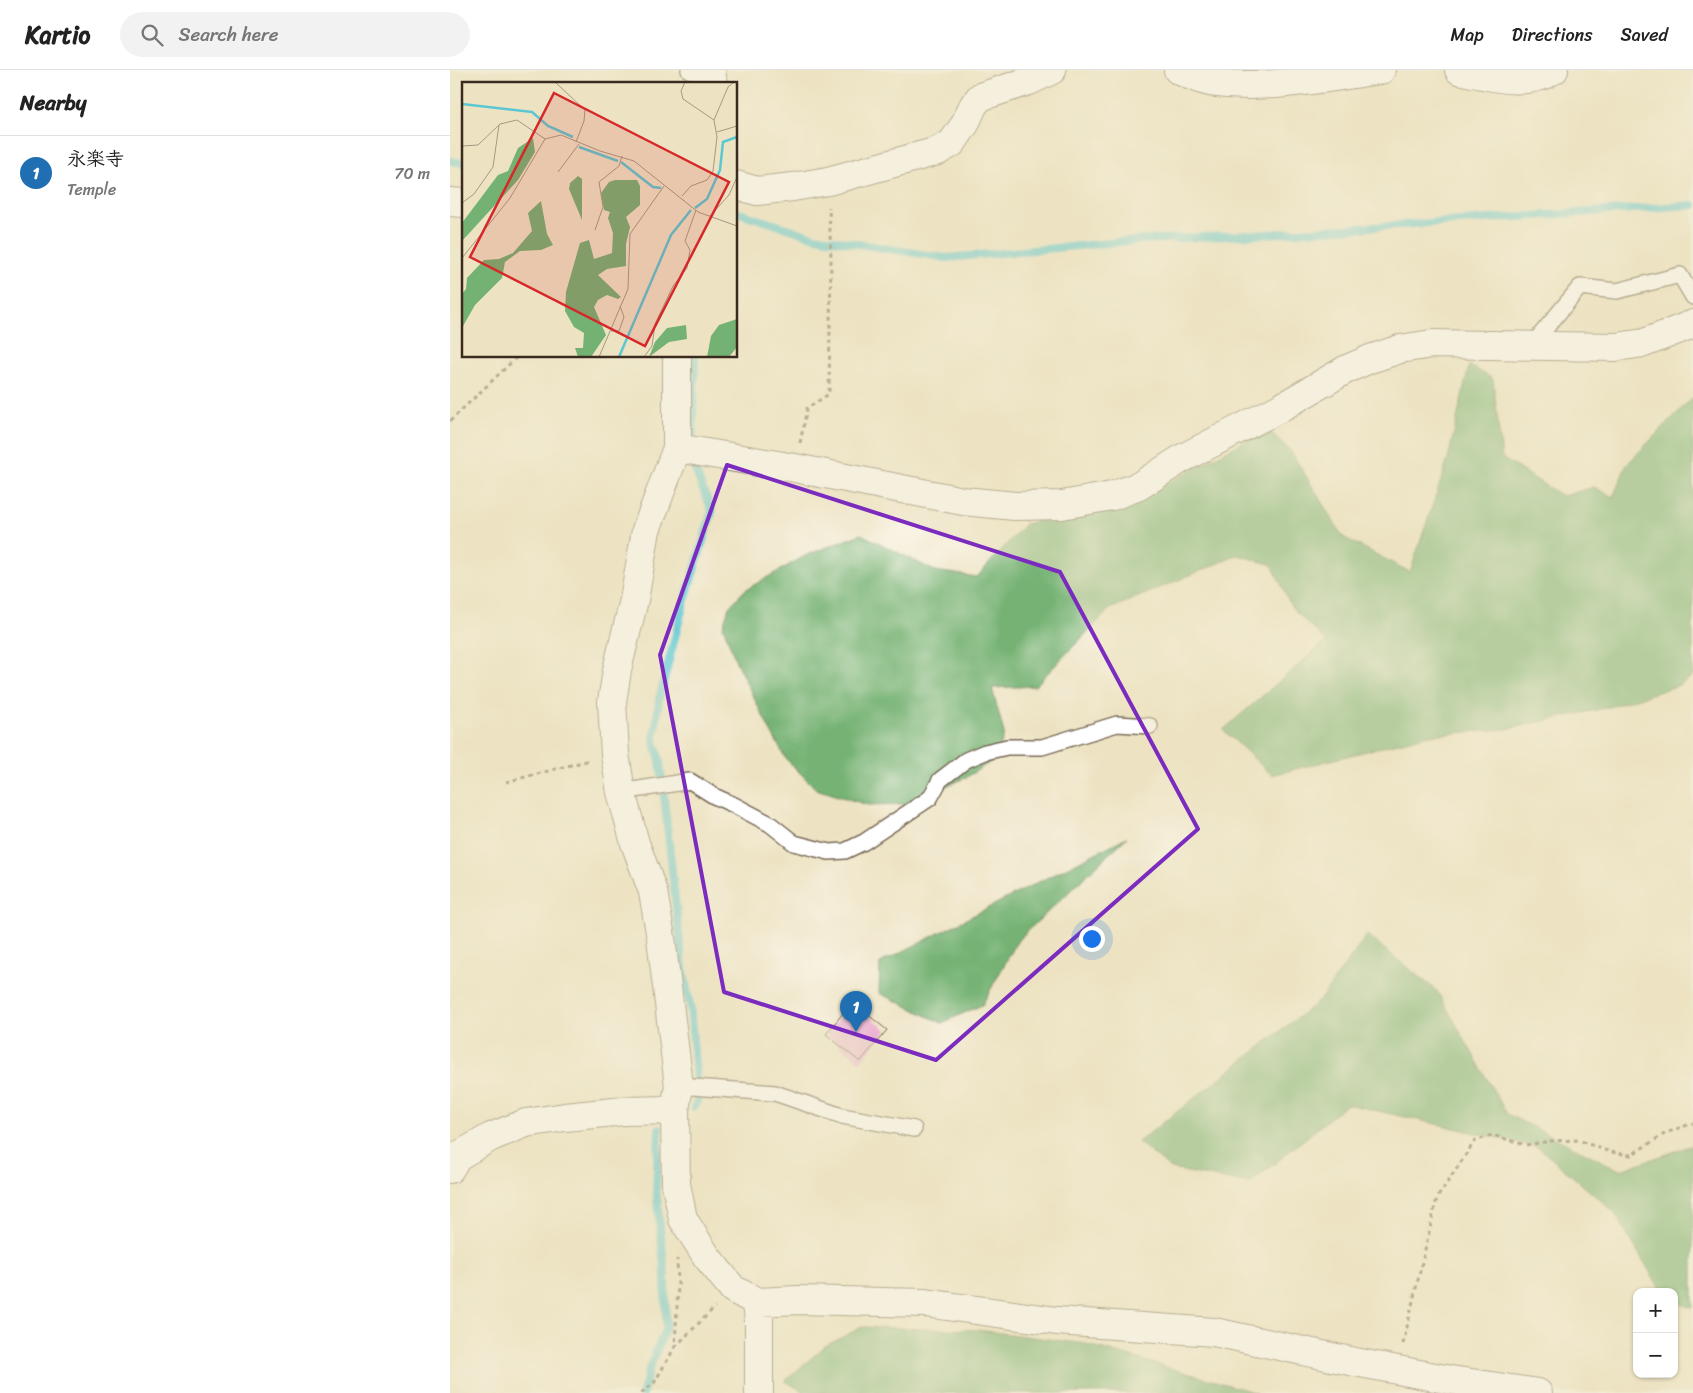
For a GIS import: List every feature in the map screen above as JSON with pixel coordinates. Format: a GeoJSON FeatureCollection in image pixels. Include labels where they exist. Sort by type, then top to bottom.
{"type":"FeatureCollection","features":[{"type":"Feature","properties":{"kind":"street"},"geometry":{"type":"LineString","coordinates":[[738,186],[757,191],[828,181],[938,151],[952,143],[980,96],[1029,81],[1052,70]]}},
{"type":"Feature","properties":{"kind":"street"},"geometry":{"type":"LineString","coordinates":[[1178,70],[1215,83],[1245,86],[1381,70]]}},
{"type":"Feature","properties":{"kind":"street"},"geometry":{"type":"LineString","coordinates":[[1459,70],[1502,79],[1528,79],[1548,74],[1554,70]]}},
{"type":"Feature","properties":{"kind":"street"},"geometry":{"type":"LineString","coordinates":[[688,450],[795,468],[963,501],[1015,506],[1062,505],[1112,496],[1139,486],[1181,459],[1280,408],[1347,369],[1400,349],[1432,344],[1616,347],[1644,343],[1693,324]]}},
{"type":"Feature","properties":{"kind":"street"},"geometry":{"type":"LineString","coordinates":[[677,358],[688,450],[646,530],[634,600],[617,670],[612,702],[615,754],[634,790],[635,843],[653,892],[661,938],[678,1094],[676,1184],[682,1219],[707,1257],[733,1289],[757,1302],[798,1300],[925,1303],[1057,1321],[1214,1332],[1450,1380],[1538,1393]]}},
{"type":"Feature","properties":{"kind":"street"},"geometry":{"type":"LineString","coordinates":[[450,1169],[458,1156],[491,1137],[526,1123],[624,1111],[678,1094]]}},
{"type":"Feature","properties":{"kind":"street"},"geometry":{"type":"LineString","coordinates":[[757,1302],[759,1321],[759,1393]]}},
{"type":"Feature","properties":{"kind":"lane"},"geometry":{"type":"LineString","coordinates":[[1532,345],[1580,287],[1617,291],[1680,275],[1693,297]]}},
{"type":"Feature","properties":{"kind":"lane"},"geometry":{"type":"LineString","coordinates":[[634,790],[690,781],[714,796],[770,824],[794,844],[829,852],[845,851],[864,842],[930,798],[940,780],[966,760],[985,752],[1006,747],[1042,747],[1117,724],[1150,726]]}},
{"type":"Feature","properties":{"kind":"lane"},"geometry":{"type":"LineString","coordinates":[[678,1094],[714,1088],[775,1093],[842,1116],[914,1129]]}},
{"type":"Feature","properties":{"kind":"path"},"geometry":{"type":"LineString","coordinates":[[795,468],[807,408],[829,394],[830,224]]}},
{"type":"Feature","properties":{"kind":"path"},"geometry":{"type":"LineString","coordinates":[[450,421],[516,358]]}},
{"type":"Feature","properties":{"kind":"path"},"geometry":{"type":"LineString","coordinates":[[506,782],[615,754]]}},
{"type":"Feature","properties":{"kind":"path"},"geometry":{"type":"LineString","coordinates":[[1397,1369],[1437,1198],[1475,1141],[1492,1135],[1526,1145],[1551,1141],[1578,1140],[1610,1152],[1631,1155],[1666,1133],[1693,1124]]}},
{"type":"Feature","properties":{"kind":"path"},"geometry":{"type":"LineString","coordinates":[[675,1347],[678,1285],[676,1243],[682,1219]]}},
{"type":"Feature","properties":{"kind":"path"},"geometry":{"type":"LineString","coordinates":[[641,1393],[654,1383],[675,1347],[733,1289]]}},
{"type":"Feature","properties":{"kind":"highlighted area"},"geometry":{"type":"Polygon","coordinates":[[[727,465],[1060,572],[1198,829],[936,1060],[724,992],[660,655],[727,465]]]}},
{"type":"Feature","properties":{"kind":"green space"},"geometry":{"type":"Polygon","coordinates":[[[1469,365],[1493,379],[1502,458],[1562,496],[1594,487],[1613,497],[1627,464],[1693,397],[1693,676],[1677,686],[1610,707],[1506,729],[1430,735],[1272,775],[1223,730],[1326,641],[1292,608],[1272,565],[1238,555],[1110,609],[1035,686],[992,688],[1004,733],[998,757],[965,778],[905,804],[868,805],[816,789],[786,759],[737,664],[723,626],[729,607],[745,590],[807,555],[861,534],[935,571],[977,577],[1025,524],[1139,498],[1267,429],[1290,450],[1343,537],[1410,572],[1448,459],[1469,365]]]}},
{"type":"Feature","properties":{"kind":"green space"},"geometry":{"type":"Polygon","coordinates":[[[1127,837],[1018,940],[982,1005],[942,1023],[879,993],[880,963],[1127,837]]]}},
{"type":"Feature","properties":{"kind":"green space"},"geometry":{"type":"Polygon","coordinates":[[[1367,935],[1437,991],[1507,1114],[1620,1170],[1693,1145],[1693,1308],[1678,1303],[1678,1288],[1660,1288],[1614,1212],[1538,1147],[1347,1104],[1250,1184],[1171,1169],[1138,1142],[1319,1001],[1367,935]]]}},
{"type":"Feature","properties":{"kind":"green space"},"geometry":{"type":"Polygon","coordinates":[[[862,1327],[979,1330],[1086,1344],[1257,1393],[806,1393],[785,1381],[825,1346],[862,1327]]]}},
{"type":"Feature","properties":{"kind":"building"},"geometry":{"type":"Polygon","coordinates":[[[852,1002],[887,1030],[860,1062],[826,1034],[852,1002]]]}},
{"type":"Feature","properties":{"kind":"waterway"},"geometry":{"type":"LineString","coordinates":[[450,161],[462,163]]}},
{"type":"Feature","properties":{"kind":"waterway"},"geometry":{"type":"LineString","coordinates":[[738,213],[815,237],[946,258],[1143,240],[1268,234],[1693,205]]}},
{"type":"Feature","properties":{"kind":"waterway"},"geometry":{"type":"LineString","coordinates":[[692,445],[695,358]]}},
{"type":"Feature","properties":{"kind":"waterway"},"geometry":{"type":"LineString","coordinates":[[692,456],[691,460],[712,511],[684,603],[659,699],[654,740],[660,761],[682,961],[690,1005],[698,1099],[694,1107]]}},
{"type":"Feature","properties":{"kind":"waterway"},"geometry":{"type":"LineString","coordinates":[[643,1393],[649,1369],[666,1327],[665,1274],[656,1188],[659,1129]]}},
{"type":"Feature","properties":{"kind":"place","name":"永楽寺"},"geometry":{"type":"Point","coordinates":[856,1032]}}]}
